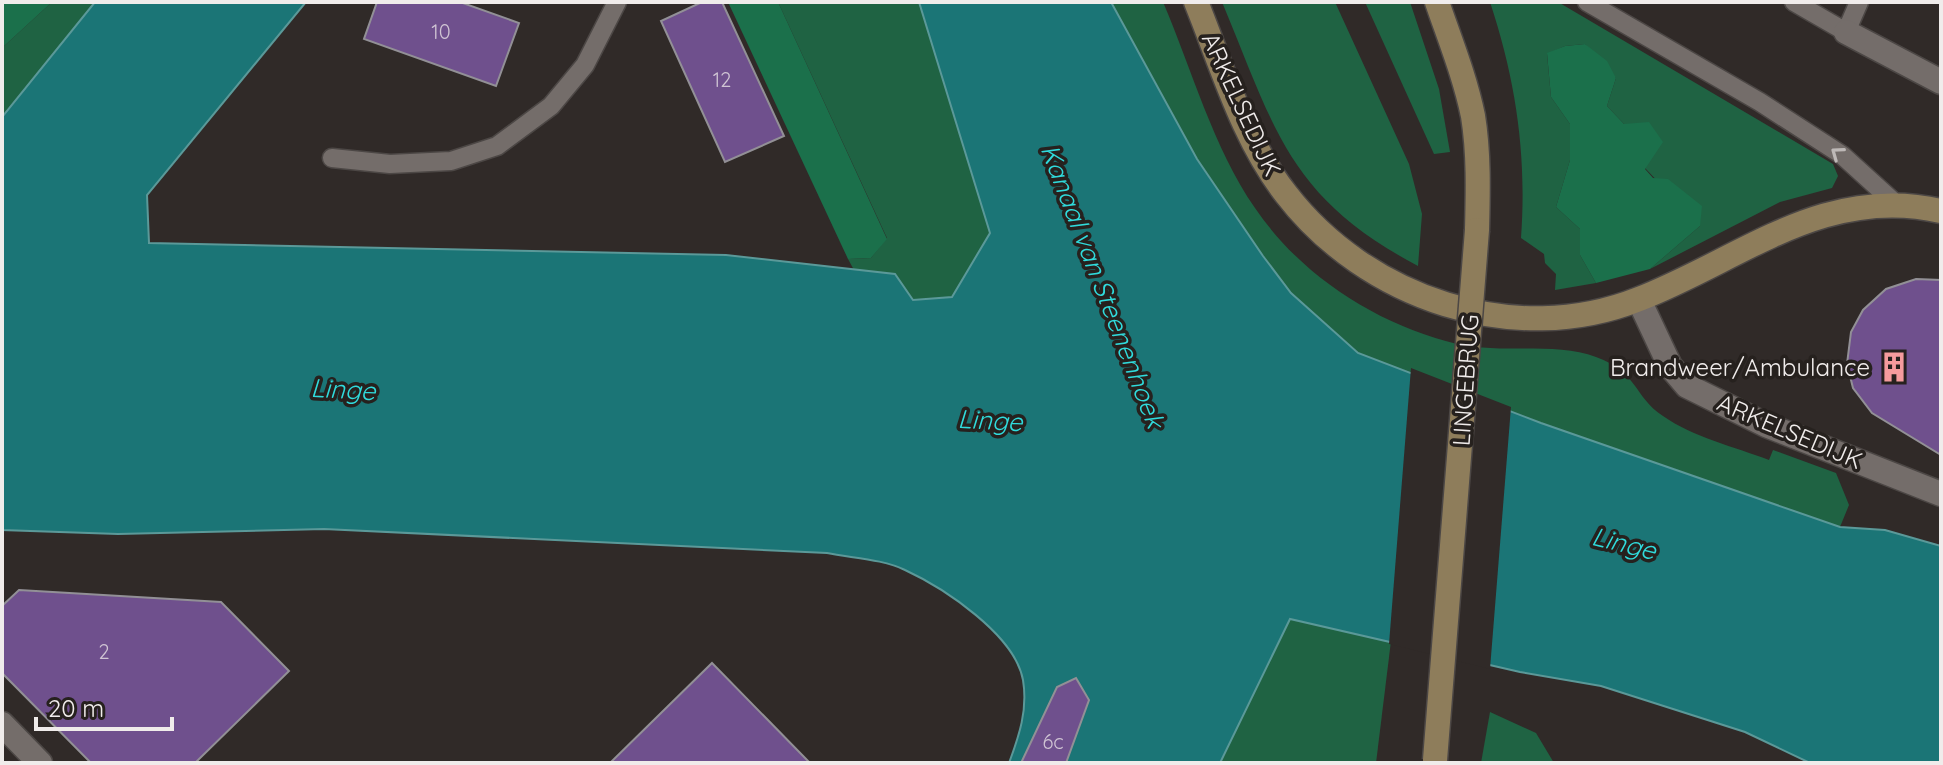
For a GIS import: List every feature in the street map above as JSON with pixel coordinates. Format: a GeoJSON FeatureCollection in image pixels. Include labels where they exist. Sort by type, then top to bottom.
{"type":"FeatureCollection","features":[{"type":"Feature","properties":{"kind":"main road","name":"ARKELSEDIJK"},"geometry":{"type":"LineString","coordinates":[[1196,2],[1261,156],[1285,193],[1340,251],[1388,282],[1429,298],[1502,317],[1549,318],[1589,313],[1639,300],[1785,226],[1844,211],[1896,204],[1941,211]]}},
{"type":"Feature","properties":{"kind":"main road","name":"LINGEBRUG"},"geometry":{"type":"LineString","coordinates":[[1435,761],[1477,230],[1478,176],[1473,117],[1458,59],[1437,2]]}},
{"type":"Feature","properties":{"kind":"street"},"geometry":{"type":"LineString","coordinates":[[1846,32],[1941,82]]}},
{"type":"Feature","properties":{"kind":"street","name":"ARKELSEDIJK"},"geometry":{"type":"LineString","coordinates":[[1639,300],[1670,366],[1687,386],[1766,425],[1941,494]]}},
{"type":"Feature","properties":{"kind":"street"},"geometry":{"type":"LineString","coordinates":[[2,724],[40,763]]}},
{"type":"Feature","properties":{"kind":"lane"},"geometry":{"type":"LineString","coordinates":[[332,158],[390,164],[451,161],[497,146],[551,106],[585,65],[617,2]]}},
{"type":"Feature","properties":{"kind":"lane"},"geometry":{"type":"LineString","coordinates":[[1587,2],[1760,102],[1842,155],[1896,204]]}},
{"type":"Feature","properties":{"kind":"lane"},"geometry":{"type":"LineString","coordinates":[[1794,2],[1846,32],[1859,2]]}},
{"type":"Feature","properties":{"kind":"green space"},"geometry":{"type":"Polygon","coordinates":[[[2,2],[52,2],[2,48],[2,2]]]}},
{"type":"Feature","properties":{"kind":"green space"},"geometry":{"type":"Polygon","coordinates":[[[52,2],[95,2],[2,117],[2,48],[52,2]]]}},
{"type":"Feature","properties":{"kind":"green space"},"geometry":{"type":"Polygon","coordinates":[[[728,2],[778,2],[887,239],[871,258],[848,259],[728,2]]]}},
{"type":"Feature","properties":{"kind":"green space"},"geometry":{"type":"Polygon","coordinates":[[[778,2],[919,2],[990,233],[952,297],[913,300],[895,274],[854,270],[848,259],[871,258],[887,238],[778,2]]]}},
{"type":"Feature","properties":{"kind":"green space"},"geometry":{"type":"Polygon","coordinates":[[[1111,2],[1163,2],[1215,134],[1240,184],[1274,233],[1318,276],[1370,311],[1457,344],[1564,350],[1610,363],[1628,377],[1653,408],[1687,430],[1769,460],[1773,450],[1836,473],[1849,505],[1840,527],[1541,423],[1358,353],[1291,293],[1263,256],[1197,159],[1111,2]]]}},
{"type":"Feature","properties":{"kind":"green space"},"geometry":{"type":"Polygon","coordinates":[[[1222,2],[1335,2],[1409,164],[1422,214],[1418,266],[1374,240],[1340,214],[1313,186],[1291,156],[1273,123],[1222,2]]]}},
{"type":"Feature","properties":{"kind":"green space"},"geometry":{"type":"Polygon","coordinates":[[[1365,2],[1410,2],[1439,89],[1450,152],[1434,154],[1365,2]]]}},
{"type":"Feature","properties":{"kind":"green space"},"geometry":{"type":"Polygon","coordinates":[[[1490,2],[1558,2],[1833,164],[1838,176],[1832,188],[1780,202],[1650,269],[1700,226],[1645,168],[1624,124],[1607,106],[1616,78],[1585,44],[1565,46],[1547,54],[1551,97],[1570,124],[1570,160],[1556,207],[1580,229],[1580,255],[1596,283],[1555,290],[1556,274],[1545,263],[1544,254],[1521,238],[1522,177],[1518,118],[1507,61],[1490,2]]]}},
{"type":"Feature","properties":{"kind":"green space"},"geometry":{"type":"Polygon","coordinates":[[[1585,44],[1607,61],[1616,78],[1607,106],[1624,124],[1649,122],[1663,142],[1645,169],[1653,178],[1668,179],[1702,206],[1700,226],[1650,269],[1596,283],[1580,255],[1580,229],[1556,207],[1570,160],[1570,124],[1551,97],[1547,53],[1565,46],[1585,44]]]}},
{"type":"Feature","properties":{"kind":"green space"},"geometry":{"type":"Polygon","coordinates":[[[1290,619],[1391,641],[1376,763],[1220,763],[1290,619]]]}},
{"type":"Feature","properties":{"kind":"green space"},"geometry":{"type":"Polygon","coordinates":[[[1490,712],[1536,733],[1554,763],[1481,763],[1490,712]]]}},
{"type":"Feature","properties":{"kind":"water"},"geometry":{"type":"Polygon","coordinates":[[[95,2],[306,2],[147,195],[149,243],[726,255],[895,274],[913,300],[952,297],[990,233],[919,2],[1111,2],[1197,159],[1263,256],[1291,293],[1358,353],[1541,423],[1840,527],[1885,530],[1941,546],[1941,763],[1810,763],[1745,732],[1601,686],[1520,672],[1290,619],[1220,763],[1009,763],[1022,723],[1024,691],[1017,663],[1007,646],[976,615],[939,588],[896,566],[877,561],[827,553],[324,529],[118,534],[2,530],[2,117],[95,2]]]}},
{"type":"Feature","properties":{"kind":"pier"},"geometry":{"type":"Polygon","coordinates":[[[1411,368],[1511,407],[1490,669],[1389,644],[1411,368]]]}},
{"type":"Feature","properties":{"kind":"building"},"geometry":{"type":"Polygon","coordinates":[[[377,2],[460,2],[519,23],[496,86],[364,39],[377,2]]]}},
{"type":"Feature","properties":{"kind":"building"},"geometry":{"type":"Polygon","coordinates":[[[702,2],[722,2],[784,136],[725,162],[661,21],[702,2]]]}},
{"type":"Feature","properties":{"kind":"building","name":"Brandweer/Ambulance"},"geometry":{"type":"Polygon","coordinates":[[[1916,279],[1941,280],[1941,455],[1872,413],[1853,388],[1847,364],[1851,332],[1863,310],[1886,289],[1916,279]]]}},
{"type":"Feature","properties":{"kind":"building"},"geometry":{"type":"Polygon","coordinates":[[[19,590],[221,602],[289,671],[195,763],[91,763],[2,673],[2,606],[19,590]]]}},
{"type":"Feature","properties":{"kind":"building"},"geometry":{"type":"Polygon","coordinates":[[[712,663],[810,763],[610,763],[712,663]]]}},
{"type":"Feature","properties":{"kind":"building"},"geometry":{"type":"Polygon","coordinates":[[[1076,678],[1089,700],[1066,763],[1021,763],[1057,687],[1076,678]]]}},
{"type":"Feature","properties":{"kind":"place","name":"Brandweer/Ambulance"},"geometry":{"type":"Point","coordinates":[1894,367]}},
{"type":"Feature","properties":{"kind":"water label","name":"Kanaal van Steenenhoek"},"geometry":{"type":"Point","coordinates":[1103,286]}},
{"type":"Feature","properties":{"kind":"water label","name":"Linge"},"geometry":{"type":"Point","coordinates":[343,389]}},
{"type":"Feature","properties":{"kind":"water label","name":"Linge"},"geometry":{"type":"Point","coordinates":[990,420]}},
{"type":"Feature","properties":{"kind":"water label","name":"Linge"},"geometry":{"type":"Point","coordinates":[1624,543]}}]}
